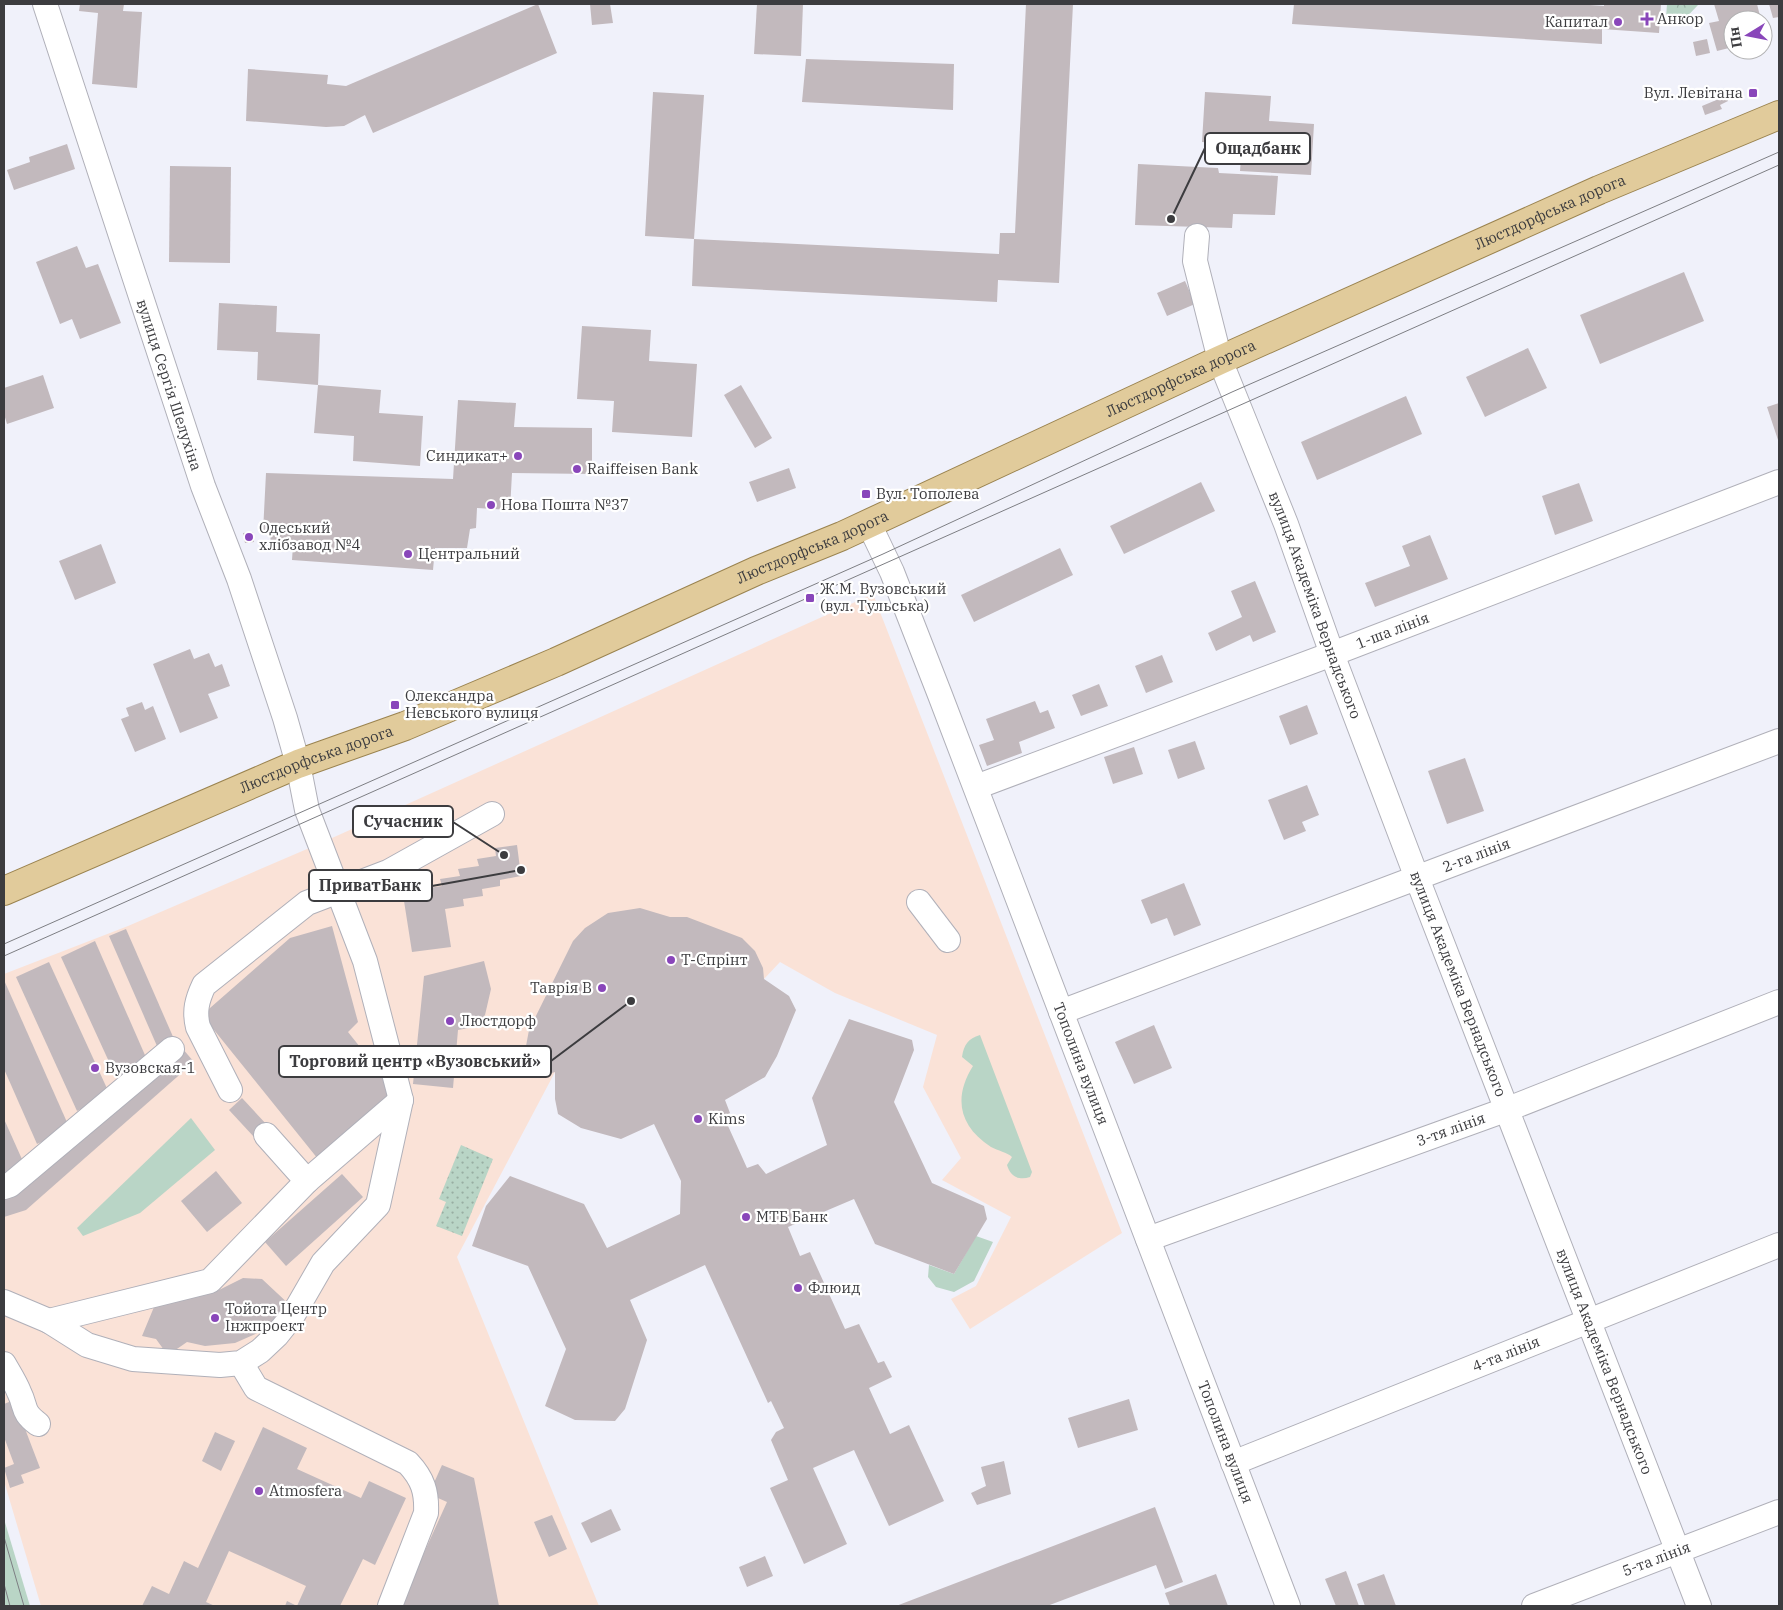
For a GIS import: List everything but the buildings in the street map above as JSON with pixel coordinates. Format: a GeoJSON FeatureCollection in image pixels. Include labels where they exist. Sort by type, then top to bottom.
{"type":"FeatureCollection","features":[{"type":"Feature","properties":{"kind":"main road","name":"Люстдорфська дорога"},"geometry":{"type":"LineString","coordinates":[[4,890],[298,764],[405,726],[556,662],[756,571],[869,524],[1220,360],[1599,190],[1779,115]]}},
{"type":"Feature","properties":{"kind":"street","name":"вулиця Сергія Шелухіна"},"geometry":{"type":"LineString","coordinates":[[45,4],[203,486],[239,579],[285,718],[298,764],[307,810],[365,961],[401,1100]]}},
{"type":"Feature","properties":{"kind":"street","name":"вулиця Академіка Вернадського"},"geometry":{"type":"LineString","coordinates":[[1197,236],[1195,261],[1220,360],[1286,524],[1332,654],[1417,878],[1699,1606]]}},
{"type":"Feature","properties":{"kind":"street","name":"1-ша лінія"},"geometry":{"type":"LineString","coordinates":[[976,787],[1332,654],[1779,482]]}},
{"type":"Feature","properties":{"kind":"street","name":"Тополина вулиця"},"geometry":{"type":"LineString","coordinates":[[869,524],[892,572],[976,787],[1288,1606]]}},
{"type":"Feature","properties":{"kind":"street","name":"2-га лінія"},"geometry":{"type":"LineString","coordinates":[[1061,1012],[1779,740]]}},
{"type":"Feature","properties":{"kind":"street"},"geometry":{"type":"LineString","coordinates":[[230,1090],[198,1027],[195,1016],[198,998],[204,985],[307,902],[388,872],[492,814]]}},
{"type":"Feature","properties":{"kind":"street"},"geometry":{"type":"LineString","coordinates":[[919,902],[948,940]]}},
{"type":"Feature","properties":{"kind":"street","name":"3-тя лінія"},"geometry":{"type":"LineString","coordinates":[[1148,1240],[1508,1109],[1779,1002]]}},
{"type":"Feature","properties":{"kind":"street"},"geometry":{"type":"LineString","coordinates":[[4,1187],[10,1185],[172,1048]]}},
{"type":"Feature","properties":{"kind":"street"},"geometry":{"type":"LineString","coordinates":[[49,1321],[210,1281],[306,1181],[401,1100]]}},
{"type":"Feature","properties":{"kind":"street"},"geometry":{"type":"LineString","coordinates":[[4,1302],[49,1321],[87,1345],[133,1359],[220,1365],[241,1364],[260,1351],[277,1335],[294,1315],[323,1263],[378,1205],[401,1100]]}},
{"type":"Feature","properties":{"kind":"street"},"geometry":{"type":"LineString","coordinates":[[266,1135],[306,1181]]}},
{"type":"Feature","properties":{"kind":"street","name":"4-та лінія"},"geometry":{"type":"LineString","coordinates":[[1233,1463],[1779,1245]]}},
{"type":"Feature","properties":{"kind":"street"},"geometry":{"type":"LineString","coordinates":[[4,1364],[20,1394]]}},
{"type":"Feature","properties":{"kind":"street"},"geometry":{"type":"LineString","coordinates":[[241,1364],[256,1388],[408,1463],[420,1478],[427,1498],[426,1513],[390,1606]]}},
{"type":"Feature","properties":{"kind":"street","name":"5-та лінія"},"geometry":{"type":"LineString","coordinates":[[1534,1606],[1779,1512]]}},
{"type":"Feature","properties":{"kind":"shaded area"},"geometry":{"type":"Polygon","coordinates":[[[873,594],[1122,1233],[970,1329],[951,1299],[976,1286],[1011,1217],[942,1180],[961,1158],[923,1087],[937,1035],[835,993],[780,962],[764,979],[555,1072],[457,1257],[599,1606],[41,1606],[4,1481],[4,974],[128,926],[321,843],[873,594]]]}},
{"type":"Feature","properties":{"kind":"green space"},"geometry":{"type":"Polygon","coordinates":[[[1667,4],[1699,4],[1678,26],[1672,25],[1666,18],[1667,4]]]}},
{"type":"Feature","properties":{"kind":"green space"},"geometry":{"type":"Polygon","coordinates":[[[980,1035],[1032,1172],[1030,1177],[1019,1178],[1013,1175],[1007,1165],[1012,1157],[991,1147],[980,1139],[966,1121],[962,1111],[963,1089],[973,1066],[962,1057],[967,1043],[972,1038],[980,1035]]]}},
{"type":"Feature","properties":{"kind":"green space"},"geometry":{"type":"Polygon","coordinates":[[[191,1118],[215,1150],[140,1213],[83,1236],[77,1228],[191,1118]]]}},
{"type":"Feature","properties":{"kind":"green space"},"geometry":{"type":"Polygon","coordinates":[[[461,1145],[493,1159],[462,1236],[436,1226],[446,1202],[439,1199],[461,1145]]]}},
{"type":"Feature","properties":{"kind":"green space"},"geometry":{"type":"Polygon","coordinates":[[[976,1236],[993,1242],[974,1281],[954,1292],[936,1287],[928,1277],[929,1265],[954,1274],[976,1236]]]}},
{"type":"Feature","properties":{"kind":"green space"},"geometry":{"type":"Polygon","coordinates":[[[4,1519],[30,1606],[4,1606],[4,1519]]]}},
{"type":"Feature","properties":{"kind":"tram line"},"geometry":{"type":"LineString","coordinates":[[4,944],[883,554],[1232,392],[1779,152]]}},
{"type":"Feature","properties":{"kind":"tram line"},"geometry":{"type":"LineString","coordinates":[[4,956],[1779,165]]}},
{"type":"Feature","properties":{"kind":"tram line"},"geometry":{"type":"LineString","coordinates":[[4,1537],[24,1606]]}},
{"type":"Feature","properties":{"kind":"tram line"},"geometry":{"type":"LineString","coordinates":[[4,1584],[10,1606]]}},
{"type":"Feature","properties":{"kind":"place","name":"Анкор"},"geometry":{"type":"Point","coordinates":[1647,19]}},
{"type":"Feature","properties":{"kind":"place","name":"Капитал"},"geometry":{"type":"Point","coordinates":[1618,22]}},
{"type":"Feature","properties":{"kind":"place","name":"Вул. Левітана"},"geometry":{"type":"Point","coordinates":[1753,93]}},
{"type":"Feature","properties":{"kind":"place","name":"Ощадбанк"},"geometry":{"type":"Point","coordinates":[1171,219]}},
{"type":"Feature","properties":{"kind":"place","name":"Синдикат+"},"geometry":{"type":"Point","coordinates":[518,456]}},
{"type":"Feature","properties":{"kind":"place","name":"Raiffeisen Bank"},"geometry":{"type":"Point","coordinates":[577,469]}},
{"type":"Feature","properties":{"kind":"place","name":"Вул. Тополева"},"geometry":{"type":"Point","coordinates":[866,494]}},
{"type":"Feature","properties":{"kind":"place","name":"Нова Пошта №37"},"geometry":{"type":"Point","coordinates":[491,505]}},
{"type":"Feature","properties":{"kind":"place","name":"Одеський хлібзавод №4"},"geometry":{"type":"Point","coordinates":[249,537]}},
{"type":"Feature","properties":{"kind":"place","name":"Центральний"},"geometry":{"type":"Point","coordinates":[408,554]}},
{"type":"Feature","properties":{"kind":"place","name":"Ж.М. Вузовський (вул. Тульська)"},"geometry":{"type":"Point","coordinates":[810,598]}},
{"type":"Feature","properties":{"kind":"place","name":"Олександра Невського вулиця"},"geometry":{"type":"Point","coordinates":[395,705]}},
{"type":"Feature","properties":{"kind":"place","name":"Сучасник"},"geometry":{"type":"Point","coordinates":[504,855]}},
{"type":"Feature","properties":{"kind":"place","name":"ПриватБанк"},"geometry":{"type":"Point","coordinates":[521,870]}},
{"type":"Feature","properties":{"kind":"place","name":"Т-Спрінт"},"geometry":{"type":"Point","coordinates":[671,960]}},
{"type":"Feature","properties":{"kind":"place","name":"Таврія В"},"geometry":{"type":"Point","coordinates":[602,988]}},
{"type":"Feature","properties":{"kind":"place","name":"Торговий центр «Вузовський»"},"geometry":{"type":"Point","coordinates":[631,1001]}},
{"type":"Feature","properties":{"kind":"place","name":"Люстдорф"},"geometry":{"type":"Point","coordinates":[450,1021]}},
{"type":"Feature","properties":{"kind":"place","name":"Вузовская-1"},"geometry":{"type":"Point","coordinates":[95,1068]}},
{"type":"Feature","properties":{"kind":"place","name":"Kims"},"geometry":{"type":"Point","coordinates":[698,1119]}},
{"type":"Feature","properties":{"kind":"place","name":"МТБ Банк"},"geometry":{"type":"Point","coordinates":[746,1217]}},
{"type":"Feature","properties":{"kind":"place","name":"Флюид"},"geometry":{"type":"Point","coordinates":[798,1288]}},
{"type":"Feature","properties":{"kind":"place","name":"Тойота Центр Інжпроект"},"geometry":{"type":"Point","coordinates":[215,1318]}},
{"type":"Feature","properties":{"kind":"place","name":"Atmosfera"},"geometry":{"type":"Point","coordinates":[259,1491]}}]}
